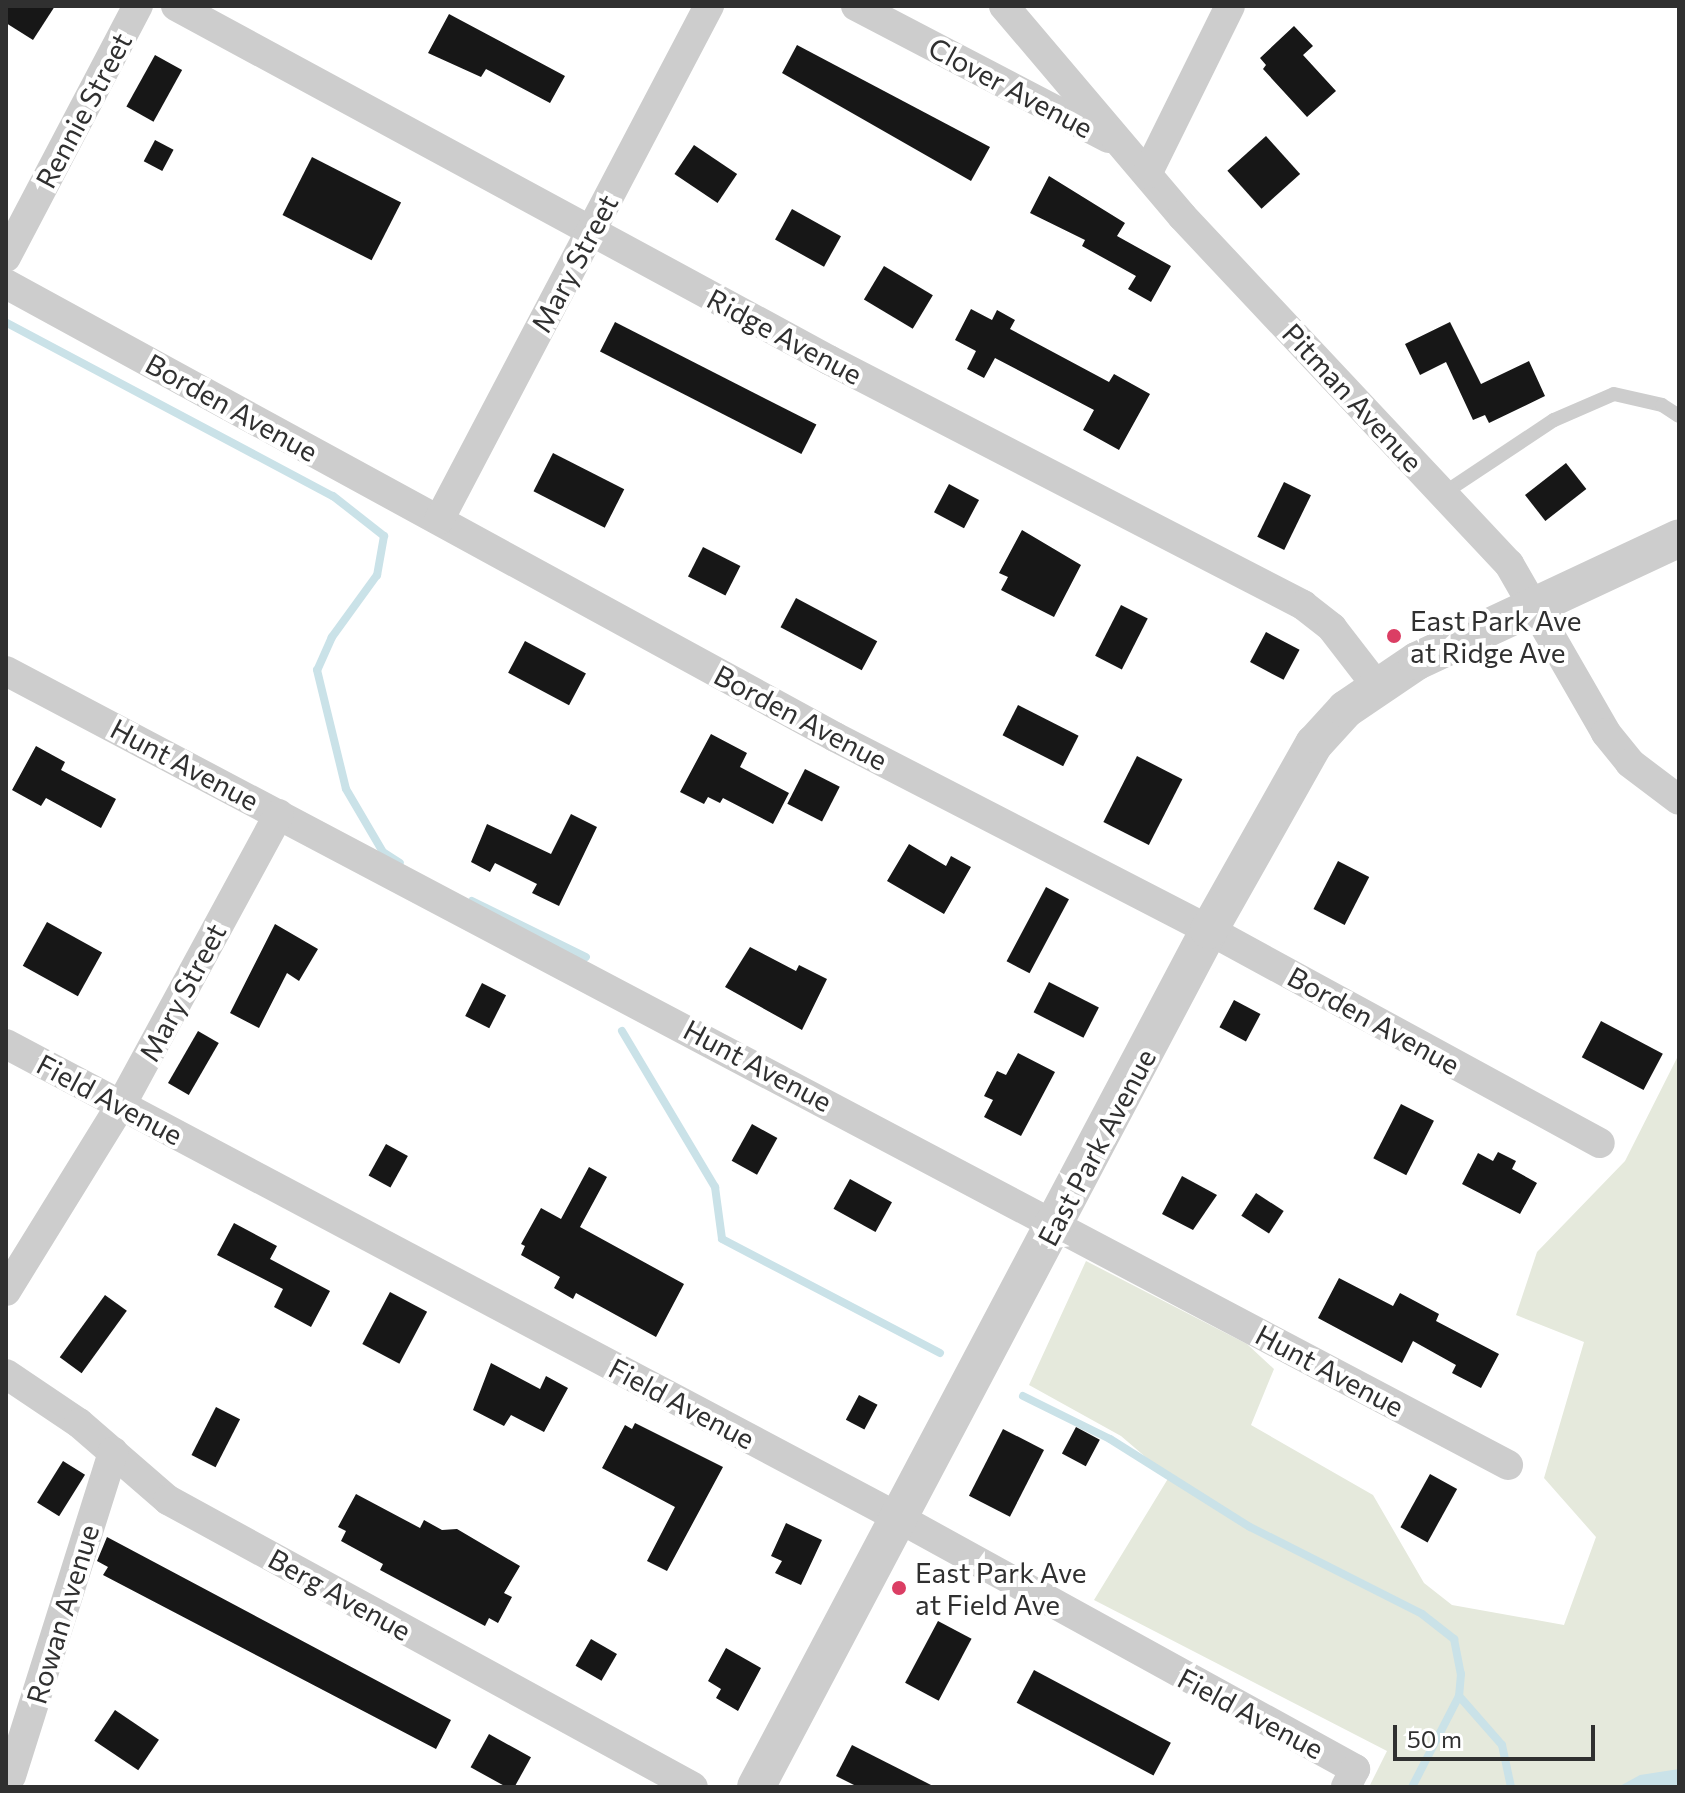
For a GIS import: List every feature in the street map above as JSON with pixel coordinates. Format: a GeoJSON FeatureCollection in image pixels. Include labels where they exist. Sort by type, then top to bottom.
{"type":"FeatureCollection","features":[{"type":"Feature","properties":{"kind":"street","name":"Rennie Street"},"geometry":{"type":"LineString","coordinates":[[6,257],[138,6]]}},
{"type":"Feature","properties":{"kind":"street","name":"Ridge Avenue"},"geometry":{"type":"LineString","coordinates":[[176,6],[591,231],[1303,605],[1332,628],[1376,685]]}},
{"type":"Feature","properties":{"kind":"street","name":"Mary Street"},"geometry":{"type":"LineString","coordinates":[[439,520],[709,6]]}},
{"type":"Feature","properties":{"kind":"street","name":"Clover Avenue"},"geometry":{"type":"LineString","coordinates":[[856,6],[1123,145]]}},
{"type":"Feature","properties":{"kind":"street","name":"Pitman Avenue"},"geometry":{"type":"LineString","coordinates":[[1004,6],[1147,174],[1509,564],[1538,606],[1606,733],[1630,763],[1679,800]]}},
{"type":"Feature","properties":{"kind":"street"},"geometry":{"type":"LineString","coordinates":[[1147,174],[1230,6]]}},
{"type":"Feature","properties":{"kind":"street","name":"Borden Avenue"},"geometry":{"type":"LineString","coordinates":[[6,284],[835,737],[1209,930],[1600,1143]]}},
{"type":"Feature","properties":{"kind":"street","name":"East Park Avenue"},"geometry":{"type":"LineString","coordinates":[[756,1787],[897,1517],[1057,1223],[1209,930],[1314,744],[1376,685],[1417,661],[1679,538]]}},
{"type":"Feature","properties":{"kind":"street","name":"Hunt Avenue"},"geometry":{"type":"LineString","coordinates":[[6,671],[1057,1223],[1508,1465]]}},
{"type":"Feature","properties":{"kind":"street","name":"Mary Street"},"geometry":{"type":"LineString","coordinates":[[6,1291],[121,1105],[279,814]]}},
{"type":"Feature","properties":{"kind":"street","name":"Field Avenue"},"geometry":{"type":"LineString","coordinates":[[6,1044],[897,1517],[1350,1778]]}},
{"type":"Feature","properties":{"kind":"street","name":"Berg Avenue"},"geometry":{"type":"LineString","coordinates":[[6,1374],[113,1452],[168,1500],[693,1787]]}},
{"type":"Feature","properties":{"kind":"street","name":"Rowan Avenue"},"geometry":{"type":"LineString","coordinates":[[15,1778],[113,1452]]}},
{"type":"Feature","properties":{"kind":"lane"},"geometry":{"type":"LineString","coordinates":[[1444,493],[1554,420],[1614,394],[1662,405],[1679,416]]}},
{"type":"Feature","properties":{"kind":"shaded area"},"geometry":{"type":"Polygon","coordinates":[[[1679,1054],[1679,1787],[1369,1787],[1387,1751],[1094,1600],[1169,1477],[1121,1436],[1029,1385],[1086,1261],[1247,1344],[1274,1369],[1251,1425],[1373,1495],[1424,1583],[1452,1605],[1564,1625],[1596,1537],[1544,1478],[1584,1342],[1516,1315],[1537,1252],[1625,1161],[1679,1054]]]}},
{"type":"Feature","properties":{"kind":"water"},"geometry":{"type":"Polygon","coordinates":[[[1679,1769],[1679,1787],[1618,1787],[1640,1775],[1679,1769]]]}},
{"type":"Feature","properties":{"kind":"building"},"geometry":{"type":"Polygon","coordinates":[[[6,6],[55,6],[33,40],[6,23],[6,6]]]}},
{"type":"Feature","properties":{"kind":"building"},"geometry":{"type":"Polygon","coordinates":[[[449,14],[565,76],[550,103],[486,69],[481,77],[428,53],[449,14]]]}},
{"type":"Feature","properties":{"kind":"building"},"geometry":{"type":"Polygon","coordinates":[[[1294,26],[1313,46],[1303,55],[1336,91],[1307,117],[1263,69],[1266,65],[1260,58],[1294,26]]]}},
{"type":"Feature","properties":{"kind":"building"},"geometry":{"type":"Polygon","coordinates":[[[797,45],[990,147],[971,181],[782,73],[797,45]]]}},
{"type":"Feature","properties":{"kind":"building"},"geometry":{"type":"Polygon","coordinates":[[[155,55],[182,70],[154,122],[126,107],[155,55]]]}},
{"type":"Feature","properties":{"kind":"building"},"geometry":{"type":"Polygon","coordinates":[[[1266,136],[1300,174],[1261,209],[1227,171],[1266,136]]]}},
{"type":"Feature","properties":{"kind":"building"},"geometry":{"type":"Polygon","coordinates":[[[155,140],[174,150],[162,171],[144,161],[155,140]]]}},
{"type":"Feature","properties":{"kind":"building"},"geometry":{"type":"Polygon","coordinates":[[[694,145],[737,174],[718,203],[674,174],[694,145]]]}},
{"type":"Feature","properties":{"kind":"building"},"geometry":{"type":"Polygon","coordinates":[[[312,157],[401,202],[372,260],[282,215],[312,157]]]}},
{"type":"Feature","properties":{"kind":"building"},"geometry":{"type":"Polygon","coordinates":[[[1049,176],[1125,223],[1117,236],[1171,266],[1151,302],[1128,289],[1136,276],[1082,246],[1085,240],[1030,213],[1049,176]]]}},
{"type":"Feature","properties":{"kind":"building"},"geometry":{"type":"Polygon","coordinates":[[[792,209],[841,236],[824,267],[775,240],[792,209]]]}},
{"type":"Feature","properties":{"kind":"building"},"geometry":{"type":"Polygon","coordinates":[[[884,266],[933,295],[913,329],[864,299],[884,266]]]}},
{"type":"Feature","properties":{"kind":"building"},"geometry":{"type":"Polygon","coordinates":[[[971,309],[992,320],[997,310],[1015,320],[1010,329],[1109,382],[1114,374],[1150,394],[1119,450],[1083,430],[1094,410],[995,358],[984,378],[967,369],[976,351],[955,340],[971,309]]]}},
{"type":"Feature","properties":{"kind":"building"},"geometry":{"type":"Polygon","coordinates":[[[615,322],[816,425],[801,454],[600,351],[615,322]]]}},
{"type":"Feature","properties":{"kind":"building"},"geometry":{"type":"Polygon","coordinates":[[[1450,322],[1481,384],[1529,361],[1545,396],[1489,423],[1485,415],[1473,420],[1446,362],[1420,375],[1405,344],[1450,322]]]}},
{"type":"Feature","properties":{"kind":"building"},"geometry":{"type":"Polygon","coordinates":[[[553,453],[624,489],[605,528],[533,491],[553,453]]]}},
{"type":"Feature","properties":{"kind":"building"},"geometry":{"type":"Polygon","coordinates":[[[1566,463],[1586,489],[1545,521],[1525,495],[1566,463]]]}},
{"type":"Feature","properties":{"kind":"building"},"geometry":{"type":"Polygon","coordinates":[[[1284,482],[1311,495],[1284,550],[1257,537],[1284,482]]]}},
{"type":"Feature","properties":{"kind":"building"},"geometry":{"type":"Polygon","coordinates":[[[949,484],[979,500],[964,528],[934,512],[949,484]]]}},
{"type":"Feature","properties":{"kind":"building"},"geometry":{"type":"Polygon","coordinates":[[[1022,530],[1081,565],[1054,617],[1001,590],[1008,577],[999,573],[1022,530]]]}},
{"type":"Feature","properties":{"kind":"building"},"geometry":{"type":"Polygon","coordinates":[[[703,547],[740,566],[725,595],[688,576],[703,547]]]}},
{"type":"Feature","properties":{"kind":"building"},"geometry":{"type":"Polygon","coordinates":[[[796,598],[877,641],[862,670],[781,627],[796,598]]]}},
{"type":"Feature","properties":{"kind":"building"},"geometry":{"type":"Polygon","coordinates":[[[1121,605],[1148,619],[1122,669],[1095,656],[1121,605]]]}},
{"type":"Feature","properties":{"kind":"building"},"geometry":{"type":"Polygon","coordinates":[[[1266,632],[1300,650],[1284,680],[1250,662],[1266,632]]]}},
{"type":"Feature","properties":{"kind":"building"},"geometry":{"type":"Polygon","coordinates":[[[525,641],[586,673],[569,705],[508,673],[525,641]]]}},
{"type":"Feature","properties":{"kind":"building"},"geometry":{"type":"Polygon","coordinates":[[[1018,705],[1079,736],[1063,766],[1003,735],[1018,705]]]}},
{"type":"Feature","properties":{"kind":"building"},"geometry":{"type":"Polygon","coordinates":[[[711,734],[747,753],[740,767],[789,793],[773,824],[723,798],[720,803],[708,797],[704,804],[680,792],[711,734]]]}},
{"type":"Feature","properties":{"kind":"building"},"geometry":{"type":"Polygon","coordinates":[[[36,746],[65,762],[61,770],[116,799],[101,828],[46,798],[41,806],[12,790],[36,746]]]}},
{"type":"Feature","properties":{"kind":"building"},"geometry":{"type":"Polygon","coordinates":[[[1137,756],[1182,779],[1149,845],[1103,822],[1137,756]]]}},
{"type":"Feature","properties":{"kind":"building"},"geometry":{"type":"Polygon","coordinates":[[[805,769],[840,787],[822,821],[787,804],[805,769]]]}},
{"type":"Feature","properties":{"kind":"building"},"geometry":{"type":"Polygon","coordinates":[[[571,814],[597,827],[559,906],[532,893],[537,884],[495,863],[490,872],[471,862],[487,824],[551,854],[571,814]]]}},
{"type":"Feature","properties":{"kind":"building"},"geometry":{"type":"Polygon","coordinates":[[[909,844],[946,866],[951,856],[971,867],[944,914],[887,881],[909,844]]]}},
{"type":"Feature","properties":{"kind":"building"},"geometry":{"type":"Polygon","coordinates":[[[1338,861],[1369,877],[1345,925],[1313,909],[1338,861]]]}},
{"type":"Feature","properties":{"kind":"building"},"geometry":{"type":"Polygon","coordinates":[[[1046,887],[1069,899],[1030,973],[1007,961],[1046,887]]]}},
{"type":"Feature","properties":{"kind":"building"},"geometry":{"type":"Polygon","coordinates":[[[47,922],[102,953],[78,996],[23,966],[47,922]]]}},
{"type":"Feature","properties":{"kind":"building"},"geometry":{"type":"Polygon","coordinates":[[[275,924],[318,949],[299,981],[287,973],[259,1028],[230,1013],[275,924]]]}},
{"type":"Feature","properties":{"kind":"building"},"geometry":{"type":"Polygon","coordinates":[[[750,947],[796,971],[799,965],[827,979],[802,1030],[725,987],[750,947]]]}},
{"type":"Feature","properties":{"kind":"building"},"geometry":{"type":"Polygon","coordinates":[[[1049,982],[1099,1007],[1083,1038],[1034,1012],[1049,982]]]}},
{"type":"Feature","properties":{"kind":"building"},"geometry":{"type":"Polygon","coordinates":[[[482,983],[506,995],[489,1028],[465,1016],[482,983]]]}},
{"type":"Feature","properties":{"kind":"building"},"geometry":{"type":"Polygon","coordinates":[[[1234,1000],[1260,1014],[1246,1041],[1219,1027],[1234,1000]]]}},
{"type":"Feature","properties":{"kind":"building"},"geometry":{"type":"Polygon","coordinates":[[[1601,1021],[1663,1054],[1644,1090],[1582,1057],[1601,1021]]]}},
{"type":"Feature","properties":{"kind":"building"},"geometry":{"type":"Polygon","coordinates":[[[198,1031],[219,1043],[189,1095],[168,1083],[198,1031]]]}},
{"type":"Feature","properties":{"kind":"building"},"geometry":{"type":"Polygon","coordinates":[[[1018,1053],[1055,1072],[1021,1136],[984,1117],[993,1100],[984,1096],[997,1071],[1006,1075],[1018,1053]]]}},
{"type":"Feature","properties":{"kind":"building"},"geometry":{"type":"Polygon","coordinates":[[[1401,1104],[1434,1121],[1406,1175],[1373,1158],[1401,1104]]]}},
{"type":"Feature","properties":{"kind":"building"},"geometry":{"type":"Polygon","coordinates":[[[752,1124],[777,1138],[757,1175],[732,1161],[752,1124]]]}},
{"type":"Feature","properties":{"kind":"building"},"geometry":{"type":"Polygon","coordinates":[[[386,1144],[408,1156],[390,1188],[369,1175],[386,1144]]]}},
{"type":"Feature","properties":{"kind":"building"},"geometry":{"type":"Polygon","coordinates":[[[1498,1152],[1516,1161],[1512,1169],[1537,1183],[1520,1214],[1462,1184],[1478,1153],[1493,1161],[1498,1152]]]}},
{"type":"Feature","properties":{"kind":"building"},"geometry":{"type":"Polygon","coordinates":[[[589,1167],[607,1177],[580,1227],[684,1284],[656,1337],[576,1293],[573,1299],[554,1288],[560,1277],[521,1255],[525,1246],[521,1244],[541,1208],[561,1219],[589,1167]]]}},
{"type":"Feature","properties":{"kind":"building"},"geometry":{"type":"Polygon","coordinates":[[[1182,1176],[1217,1195],[1193,1230],[1162,1214],[1182,1176]]]}},
{"type":"Feature","properties":{"kind":"building"},"geometry":{"type":"Polygon","coordinates":[[[850,1179],[892,1202],[875,1232],[834,1209],[850,1179]]]}},
{"type":"Feature","properties":{"kind":"building"},"geometry":{"type":"Polygon","coordinates":[[[1256,1193],[1284,1211],[1269,1234],[1241,1216],[1256,1193]]]}},
{"type":"Feature","properties":{"kind":"building"},"geometry":{"type":"Polygon","coordinates":[[[234,1223],[277,1246],[270,1259],[330,1291],[311,1327],[274,1307],[283,1289],[217,1255],[234,1223]]]}},
{"type":"Feature","properties":{"kind":"building"},"geometry":{"type":"Polygon","coordinates":[[[1339,1278],[1393,1306],[1400,1293],[1439,1314],[1436,1321],[1499,1354],[1481,1388],[1452,1373],[1456,1365],[1413,1341],[1402,1363],[1318,1318],[1339,1278]]]}},
{"type":"Feature","properties":{"kind":"building"},"geometry":{"type":"Polygon","coordinates":[[[390,1292],[427,1312],[399,1364],[362,1344],[390,1292]]]}},
{"type":"Feature","properties":{"kind":"building"},"geometry":{"type":"Polygon","coordinates":[[[105,1295],[127,1311],[82,1373],[60,1357],[105,1295]]]}},
{"type":"Feature","properties":{"kind":"building"},"geometry":{"type":"Polygon","coordinates":[[[491,1363],[540,1389],[546,1376],[568,1388],[544,1432],[511,1415],[504,1426],[473,1410],[491,1363]]]}},
{"type":"Feature","properties":{"kind":"building"},"geometry":{"type":"Polygon","coordinates":[[[859,1395],[878,1405],[864,1430],[846,1420],[859,1395]]]}},
{"type":"Feature","properties":{"kind":"building"},"geometry":{"type":"Polygon","coordinates":[[[216,1407],[240,1419],[216,1467],[191,1455],[216,1407]]]}},
{"type":"Feature","properties":{"kind":"building"},"geometry":{"type":"Polygon","coordinates":[[[635,1423],[723,1467],[667,1571],[647,1561],[675,1507],[602,1468],[625,1425],[632,1429],[635,1423]]]}},
{"type":"Feature","properties":{"kind":"building"},"geometry":{"type":"Polygon","coordinates":[[[1076,1427],[1100,1440],[1086,1466],[1062,1453],[1076,1427]]]}},
{"type":"Feature","properties":{"kind":"building"},"geometry":{"type":"Polygon","coordinates":[[[1003,1429],[1044,1450],[1010,1517],[969,1496],[1003,1429]]]}},
{"type":"Feature","properties":{"kind":"building"},"geometry":{"type":"Polygon","coordinates":[[[63,1461],[85,1475],[59,1516],[37,1503],[63,1461]]]}},
{"type":"Feature","properties":{"kind":"building"},"geometry":{"type":"Polygon","coordinates":[[[1430,1474],[1457,1489],[1428,1542],[1400,1527],[1430,1474]]]}},
{"type":"Feature","properties":{"kind":"building"},"geometry":{"type":"Polygon","coordinates":[[[356,1494],[420,1528],[424,1520],[442,1530],[457,1529],[520,1566],[504,1593],[512,1597],[498,1623],[489,1618],[485,1626],[380,1570],[383,1564],[341,1541],[346,1531],[338,1527],[356,1494]]]}},
{"type":"Feature","properties":{"kind":"building"},"geometry":{"type":"Polygon","coordinates":[[[786,1523],[822,1540],[801,1585],[775,1573],[782,1561],[771,1556],[786,1523]]]}},
{"type":"Feature","properties":{"kind":"building"},"geometry":{"type":"Polygon","coordinates":[[[107,1537],[451,1720],[436,1749],[103,1575],[108,1567],[97,1561],[107,1537]]]}},
{"type":"Feature","properties":{"kind":"building"},"geometry":{"type":"Polygon","coordinates":[[[938,1621],[972,1639],[939,1701],[905,1683],[938,1621]]]}},
{"type":"Feature","properties":{"kind":"building"},"geometry":{"type":"Polygon","coordinates":[[[591,1639],[617,1654],[601,1681],[576,1666],[591,1639]]]}},
{"type":"Feature","properties":{"kind":"building"},"geometry":{"type":"Polygon","coordinates":[[[726,1648],[761,1668],[738,1711],[716,1698],[721,1689],[708,1681],[726,1648]]]}},
{"type":"Feature","properties":{"kind":"building"},"geometry":{"type":"Polygon","coordinates":[[[1034,1670],[1171,1743],[1153,1775],[1017,1703],[1034,1670]]]}},
{"type":"Feature","properties":{"kind":"building"},"geometry":{"type":"Polygon","coordinates":[[[115,1710],[159,1740],[138,1770],[94,1741],[115,1710]]]}},
{"type":"Feature","properties":{"kind":"building"},"geometry":{"type":"Polygon","coordinates":[[[489,1734],[531,1757],[515,1787],[506,1787],[471,1767],[489,1734]]]}},
{"type":"Feature","properties":{"kind":"building"},"geometry":{"type":"Polygon","coordinates":[[[852,1745],[935,1787],[858,1787],[836,1776],[852,1745]]]}},
{"type":"Feature","properties":{"kind":"waterway"},"geometry":{"type":"LineString","coordinates":[[7,323],[333,496],[384,536],[377,575],[332,637],[317,670],[346,789],[383,852],[400,863]]}},
{"type":"Feature","properties":{"kind":"waterway"},"geometry":{"type":"LineString","coordinates":[[472,901],[586,957]]}},
{"type":"Feature","properties":{"kind":"waterway"},"geometry":{"type":"LineString","coordinates":[[622,1031],[715,1187],[722,1239],[940,1353]]}},
{"type":"Feature","properties":{"kind":"waterway"},"geometry":{"type":"LineString","coordinates":[[1023,1396],[1110,1439],[1250,1527],[1422,1614],[1454,1639],[1461,1674],[1459,1696],[1412,1787]]}},
{"type":"Feature","properties":{"kind":"waterway"},"geometry":{"type":"LineString","coordinates":[[1459,1696],[1502,1745],[1511,1787]]}},
{"type":"Feature","properties":{"kind":"place","name":"East Park Ave at Ridge Ave"},"geometry":{"type":"Point","coordinates":[1394,636]}},
{"type":"Feature","properties":{"kind":"place","name":"East Park Ave at Field Ave"},"geometry":{"type":"Point","coordinates":[899,1588]}}]}
